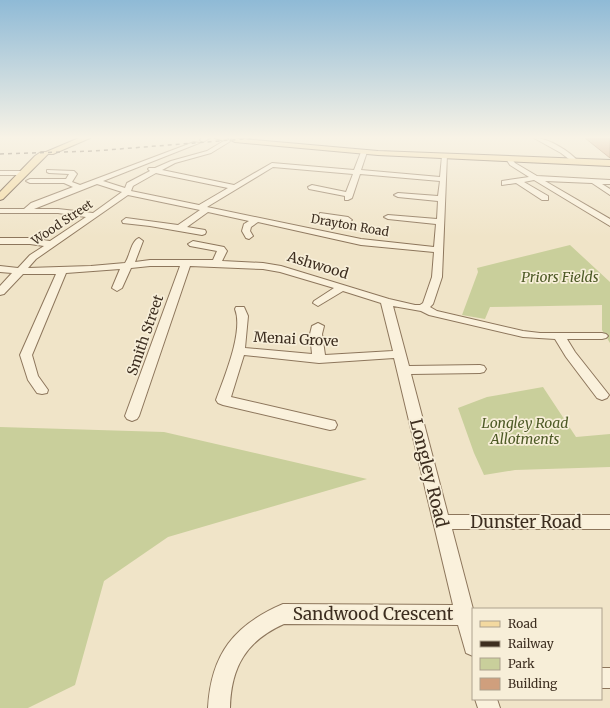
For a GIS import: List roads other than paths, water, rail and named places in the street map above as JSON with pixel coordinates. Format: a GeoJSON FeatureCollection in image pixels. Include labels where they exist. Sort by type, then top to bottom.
{"type":"FeatureCollection","features":[{"type":"Feature","properties":{"kind":"main road"},"geometry":{"type":"LineString","coordinates":[[0,198],[4,190],[24,173]]}},
{"type":"Feature","properties":{"kind":"street"},"geometry":{"type":"LineString","coordinates":[[50,171],[72,172],[73,174],[68,181]]}},
{"type":"Feature","properties":{"kind":"street"},"geometry":{"type":"LineString","coordinates":[[27,210],[34,205],[122,171]]}},
{"type":"Feature","properties":{"kind":"street","name":"Wood Street"},"geometry":{"type":"LineString","coordinates":[[0,292],[33,257],[94,216],[127,192],[139,179],[152,171]]}},
{"type":"Feature","properties":{"kind":"street"},"geometry":{"type":"LineString","coordinates":[[158,171],[184,178],[234,187]]}},
{"type":"Feature","properties":{"kind":"street"},"geometry":{"type":"LineString","coordinates":[[184,178],[196,171]]}},
{"type":"Feature","properties":{"kind":"street"},"geometry":{"type":"LineString","coordinates":[[178,229],[234,187],[262,171]]}},
{"type":"Feature","properties":{"kind":"street"},"geometry":{"type":"LineString","coordinates":[[346,171],[443,179]]}},
{"type":"Feature","properties":{"kind":"street"},"geometry":{"type":"LineString","coordinates":[[423,308],[428,304],[437,277],[444,171]]}},
{"type":"Feature","properties":{"kind":"street"},"geometry":{"type":"LineString","coordinates":[[524,171],[610,223]]}},
{"type":"Feature","properties":{"kind":"street"},"geometry":{"type":"LineString","coordinates":[[312,187],[349,196],[358,172]]}},
{"type":"Feature","properties":{"kind":"street"},"geometry":{"type":"LineString","coordinates":[[0,173],[24,173]]}},
{"type":"Feature","properties":{"kind":"street"},"geometry":{"type":"LineString","coordinates":[[506,183],[536,178],[610,182]]}},
{"type":"Feature","properties":{"kind":"street"},"geometry":{"type":"LineString","coordinates":[[30,181],[68,181],[70,184],[79,187]]}},
{"type":"Feature","properties":{"kind":"street","name":"Drayton Road"},"geometry":{"type":"LineString","coordinates":[[96,181],[127,192],[362,242],[439,250]]}},
{"type":"Feature","properties":{"kind":"street"},"geometry":{"type":"LineString","coordinates":[[517,181],[545,198]]}},
{"type":"Feature","properties":{"kind":"street"},"geometry":{"type":"LineString","coordinates":[[594,181],[610,192]]}},
{"type":"Feature","properties":{"kind":"street"},"geometry":{"type":"LineString","coordinates":[[398,195],[442,199]]}},
{"type":"Feature","properties":{"kind":"street"},"geometry":{"type":"LineString","coordinates":[[0,211],[58,211],[94,216]]}},
{"type":"Feature","properties":{"kind":"street"},"geometry":{"type":"LineString","coordinates":[[323,215],[346,219],[327,234]]}},
{"type":"Feature","properties":{"kind":"street"},"geometry":{"type":"LineString","coordinates":[[388,217],[441,222]]}},
{"type":"Feature","properties":{"kind":"street"},"geometry":{"type":"LineString","coordinates":[[132,220],[202,232]]}},
{"type":"Feature","properties":{"kind":"street"},"geometry":{"type":"LineString","coordinates":[[249,236],[246,230],[247,226],[256,220]]}},
{"type":"Feature","properties":{"kind":"street"},"geometry":{"type":"LineString","coordinates":[[0,241],[30,241],[51,244]]}},
{"type":"Feature","properties":{"kind":"street"},"geometry":{"type":"LineString","coordinates":[[117,288],[124,270],[133,258],[138,241]]}},
{"type":"Feature","properties":{"kind":"street"},"geometry":{"type":"LineString","coordinates":[[193,244],[221,249],[222,251],[216,263]]}},
{"type":"Feature","properties":{"kind":"street","name":"Ashwood"},"geometry":{"type":"LineString","coordinates":[[0,269],[35,272],[62,271],[128,265],[186,262],[263,266],[281,269],[386,301],[416,308],[423,308],[433,313],[523,334],[602,336]]}},
{"type":"Feature","properties":{"kind":"street","name":"Smith Street"},"geometry":{"type":"LineString","coordinates":[[132,416],[186,262]]}},
{"type":"Feature","properties":{"kind":"street"},"geometry":{"type":"LineString","coordinates":[[42,390],[32,377],[26,355],[62,271]]}},
{"type":"Feature","properties":{"kind":"street"},"geometry":{"type":"LineString","coordinates":[[318,303],[342,288]]}},
{"type":"Feature","properties":{"kind":"street","name":"Longley Road"},"geometry":{"type":"LineString","coordinates":[[386,301],[472,642]]}},
{"type":"Feature","properties":{"kind":"street","name":"Menai Grove"},"geometry":{"type":"LineString","coordinates":[[240,309],[243,316],[239,351],[223,400],[330,425]]}},
{"type":"Feature","properties":{"kind":"street"},"geometry":{"type":"LineString","coordinates":[[318,326],[316,334],[319,359]]}},
{"type":"Feature","properties":{"kind":"street"},"geometry":{"type":"LineString","coordinates":[[559,336],[570,354],[602,395]]}},
{"type":"Feature","properties":{"kind":"street","name":"Menai Grove"},"geometry":{"type":"LineString","coordinates":[[239,351],[319,359],[399,354]]}},
{"type":"Feature","properties":{"kind":"street"},"geometry":{"type":"LineString","coordinates":[[403,370],[480,369]]}},
{"type":"Feature","properties":{"kind":"street","name":"Dunster Road"},"geometry":{"type":"LineString","coordinates":[[442,522],[610,522]]}},
{"type":"Feature","properties":{"kind":"street","name":"Sandwood Crescent"},"geometry":{"type":"LineString","coordinates":[[219,708],[220,687],[230,658],[239,645],[259,625],[283,614],[465,615]]}},
{"type":"Feature","properties":{"kind":"park label","name":"Priors Fields"},"geometry":{"type":"Point","coordinates":[560,277]}},
{"type":"Feature","properties":{"kind":"park label","name":"Longley Road Allotments"},"geometry":{"type":"Point","coordinates":[525,432]}}]}
